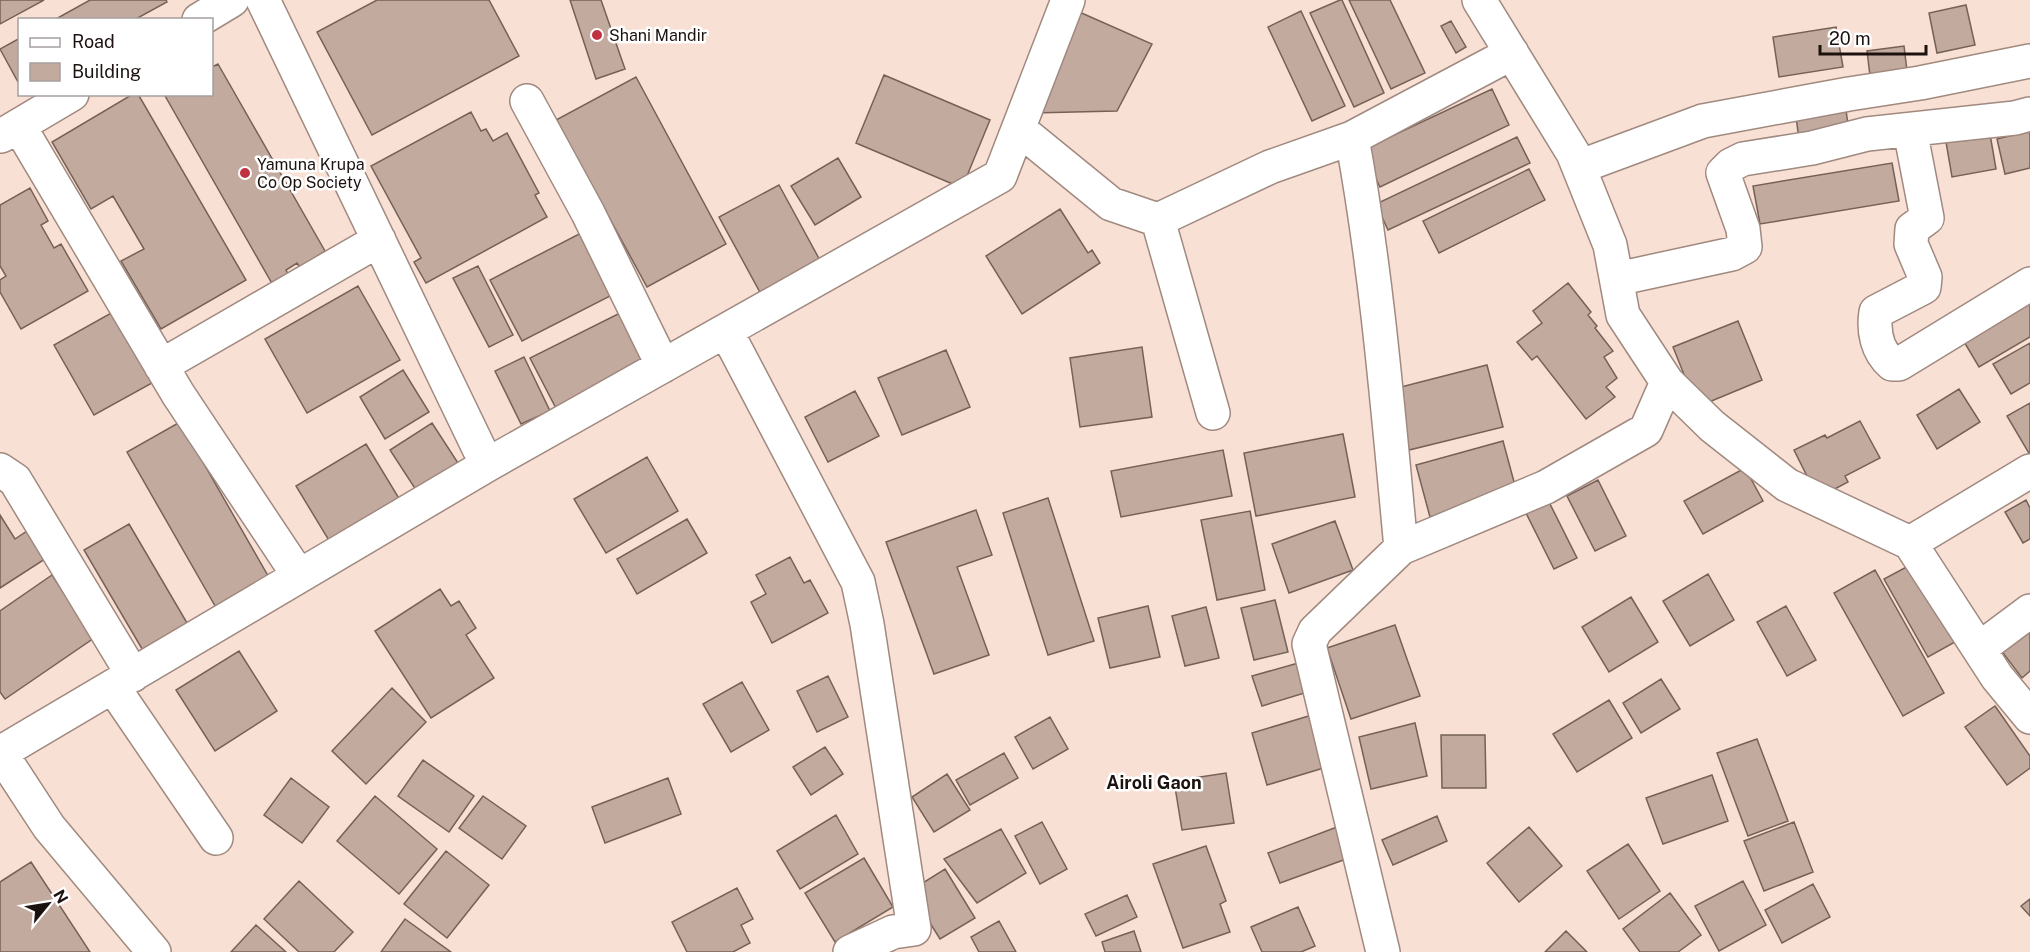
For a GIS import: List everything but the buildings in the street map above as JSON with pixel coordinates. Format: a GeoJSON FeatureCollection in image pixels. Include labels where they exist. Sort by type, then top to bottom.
{"type":"FeatureCollection","features":[{"type":"Feature","properties":{"kind":"street"},"geometry":{"type":"LineString","coordinates":[[202,18],[232,0]]}},
{"type":"Feature","properties":{"kind":"street"},"geometry":{"type":"LineString","coordinates":[[263,0],[487,465]]}},
{"type":"Feature","properties":{"kind":"street"},"geometry":{"type":"LineString","coordinates":[[154,952],[49,827],[0,752],[487,465],[1000,176],[1068,0]]}},
{"type":"Feature","properties":{"kind":"street"},"geometry":{"type":"LineString","coordinates":[[1479,0],[1573,153],[1610,245],[1623,315],[1668,382],[1712,426],[1787,485],[1910,543],[1997,677],[2030,717]]}},
{"type":"Feature","properties":{"kind":"street"},"geometry":{"type":"LineString","coordinates":[[1019,129],[1111,204],[1158,220],[1270,167],[1352,138],[1512,53]]}},
{"type":"Feature","properties":{"kind":"street"},"geometry":{"type":"LineString","coordinates":[[1579,167],[1703,121],[2030,61]]}},
{"type":"Feature","properties":{"kind":"street"},"geometry":{"type":"LineString","coordinates":[[69,96],[9,131],[178,394],[299,576]]}},
{"type":"Feature","properties":{"kind":"street"},"geometry":{"type":"LineString","coordinates":[[526,101],[588,213],[663,366]]}},
{"type":"Feature","properties":{"kind":"street"},"geometry":{"type":"LineString","coordinates":[[1617,279],[1732,254],[1744,247],[1743,229],[1723,173],[1731,165],[1743,159],[1812,148],[1868,134],[2015,118],[2030,114]]}},
{"type":"Feature","properties":{"kind":"street"},"geometry":{"type":"LineString","coordinates":[[1910,130],[1927,218],[1912,229],[1911,244],[1925,277],[1924,287],[1876,312],[1875,334],[1886,359],[1892,364],[1899,364],[2030,284]]}},
{"type":"Feature","properties":{"kind":"street"},"geometry":{"type":"LineString","coordinates":[[1352,138],[1361,185],[1383,358],[1401,548]]}},
{"type":"Feature","properties":{"kind":"street"},"geometry":{"type":"LineString","coordinates":[[1158,220],[1213,413]]}},
{"type":"Feature","properties":{"kind":"street"},"geometry":{"type":"LineString","coordinates":[[161,366],[379,240]]}},
{"type":"Feature","properties":{"kind":"street"},"geometry":{"type":"LineString","coordinates":[[726,331],[858,582],[867,624],[914,929],[893,932],[850,952]]}},
{"type":"Feature","properties":{"kind":"street"},"geometry":{"type":"LineString","coordinates":[[1383,952],[1310,644],[1315,632],[1401,548],[1546,487],[1646,430],[1668,382]]}},
{"type":"Feature","properties":{"kind":"street"},"geometry":{"type":"LineString","coordinates":[[0,470],[15,480],[123,681],[216,838]]}},
{"type":"Feature","properties":{"kind":"street"},"geometry":{"type":"LineString","coordinates":[[1910,543],[2030,471]]}},
{"type":"Feature","properties":{"kind":"street"},"geometry":{"type":"LineString","coordinates":[[1979,649],[2030,611]]}},
{"type":"Feature","properties":{"kind":"place","name":"Shani Mandir"},"geometry":{"type":"Point","coordinates":[597,35]}},
{"type":"Feature","properties":{"kind":"place","name":"Yamuna Krupa Co Op Society"},"geometry":{"type":"Point","coordinates":[245,173]}},
{"type":"Feature","properties":{"kind":"district","name":"Airoli Gaon"},"geometry":{"type":"Point","coordinates":[1154,783]}}]}
